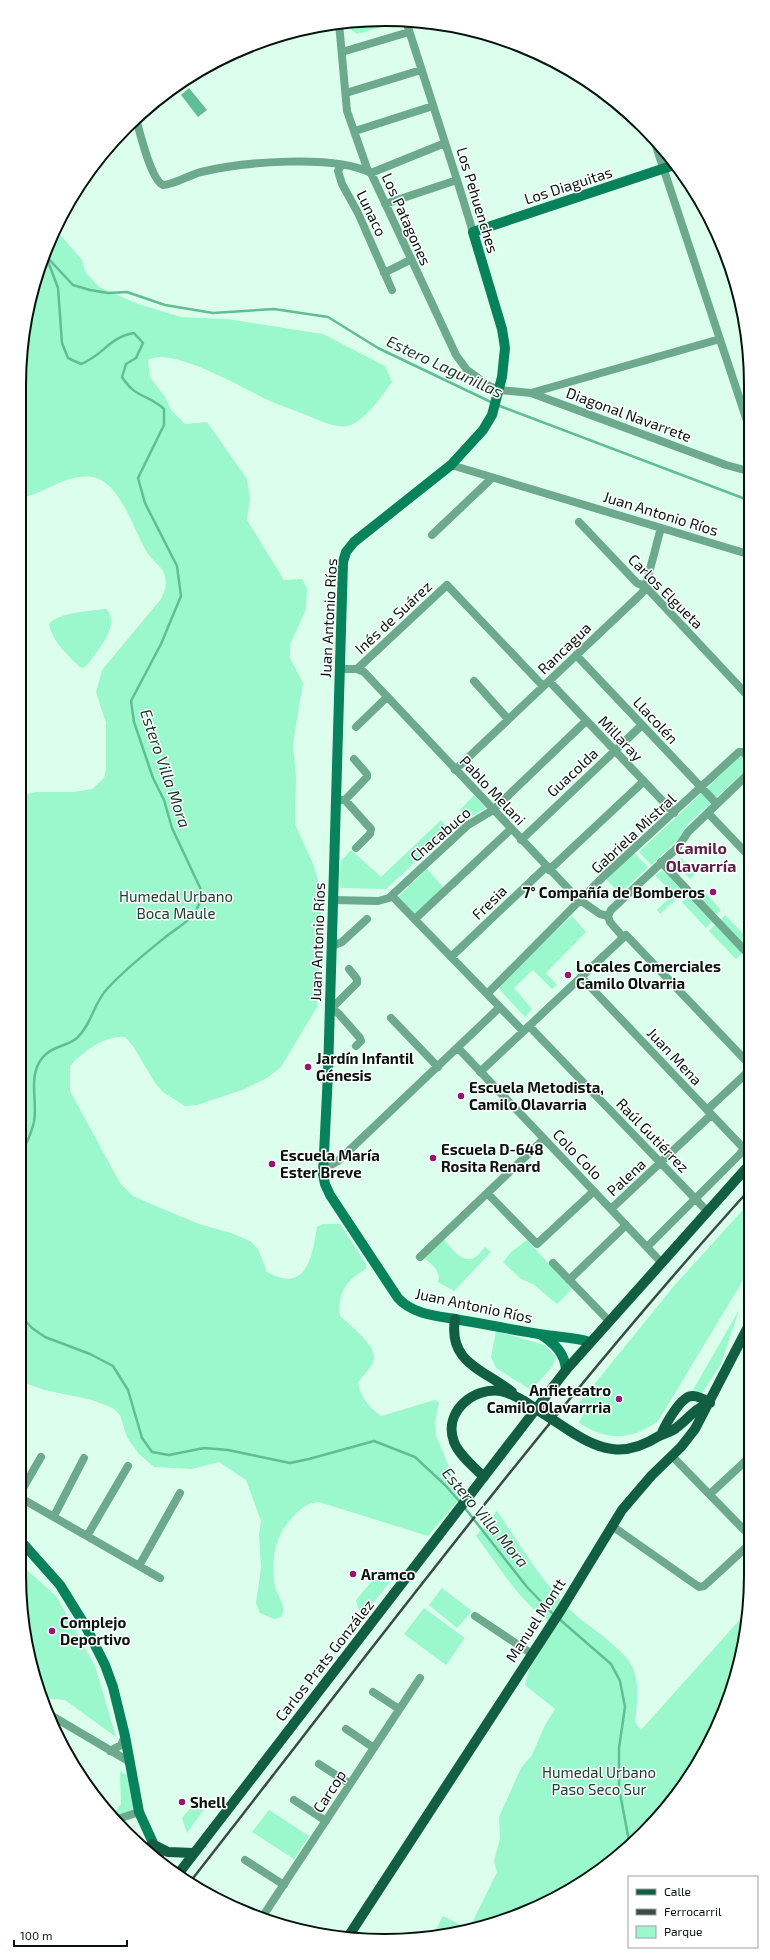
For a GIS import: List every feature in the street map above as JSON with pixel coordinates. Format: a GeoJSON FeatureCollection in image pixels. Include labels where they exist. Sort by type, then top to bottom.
{"type":"FeatureCollection","features":[{"type":"Feature","properties":{"kind":"main road"},"geometry":{"type":"LineString","coordinates":[[566,1370],[744,1171]]}},
{"type":"Feature","properties":{"kind":"main road"},"geometry":{"type":"LineString","coordinates":[[455,1319],[454,1341],[461,1355],[521,1399],[570,1432],[593,1445],[615,1450],[639,1447],[661,1435],[675,1430],[696,1409],[710,1403]]}},
{"type":"Feature","properties":{"kind":"main road","name":"Manuel Montt"},"geometry":{"type":"LineString","coordinates":[[352,1932],[561,1610],[612,1526],[632,1497],[672,1456],[695,1429],[710,1403],[744,1335]]}},
{"type":"Feature","properties":{"kind":"main road","name":"Carlos Prats González"},"geometry":{"type":"LineString","coordinates":[[181,1870],[566,1370]]}},
{"type":"Feature","properties":{"kind":"main road"},"geometry":{"type":"LineString","coordinates":[[484,1477],[459,1451],[454,1443],[452,1425],[455,1414],[466,1400],[483,1392],[501,1391],[521,1399]]}},
{"type":"Feature","properties":{"kind":"main road"},"geometry":{"type":"LineString","coordinates":[[661,1435],[683,1399],[691,1395],[710,1403]]}},
{"type":"Feature","properties":{"kind":"main road"},"geometry":{"type":"LineString","coordinates":[[152,1844],[168,1852],[194,1853]]}},
{"type":"Feature","properties":{"kind":"street","name":"Los Pehuenches"},"geometry":{"type":"LineString","coordinates":[[408,27],[457,180],[504,339],[504,360],[498,395]]}},
{"type":"Feature","properties":{"kind":"street"},"geometry":{"type":"LineString","coordinates":[[340,29],[347,111],[369,172],[445,143]]}},
{"type":"Feature","properties":{"kind":"street"},"geometry":{"type":"LineString","coordinates":[[342,52],[409,32]]}},
{"type":"Feature","properties":{"kind":"street"},"geometry":{"type":"LineString","coordinates":[[346,93],[421,70]]}},
{"type":"Feature","properties":{"kind":"street"},"geometry":{"type":"LineString","coordinates":[[355,131],[433,106]]}},
{"type":"Feature","properties":{"kind":"street","name":"Los Patagones"},"geometry":{"type":"LineString","coordinates":[[138,125],[153,171],[161,184],[167,185],[201,172],[260,164],[300,161],[341,165],[369,172],[459,360],[472,374],[498,395]]}},
{"type":"Feature","properties":{"kind":"street"},"geometry":{"type":"LineString","coordinates":[[657,150],[744,412]]}},
{"type":"Feature","properties":{"kind":"street","name":"Lunaco"},"geometry":{"type":"LineString","coordinates":[[341,165],[338,172],[342,184],[358,213],[392,290]]}},
{"type":"Feature","properties":{"kind":"street","name":"Los Diaguitas"},"geometry":{"type":"LineString","coordinates":[[473,232],[670,166]]}},
{"type":"Feature","properties":{"kind":"street"},"geometry":{"type":"LineString","coordinates":[[385,204],[457,180]]}},
{"type":"Feature","properties":{"kind":"street"},"geometry":{"type":"LineString","coordinates":[[384,273],[410,260]]}},
{"type":"Feature","properties":{"kind":"street"},"geometry":{"type":"LineString","coordinates":[[531,393],[720,339]]}},
{"type":"Feature","properties":{"kind":"street","name":"Diagonal Navarrete"},"geometry":{"type":"LineString","coordinates":[[498,395],[531,393],[726,465],[744,470]]}},
{"type":"Feature","properties":{"kind":"street","name":"Juan Antonio Ríos"},"geometry":{"type":"LineString","coordinates":[[498,395],[492,415],[483,430],[451,465],[354,542],[346,552],[343,562],[340,669],[340,800],[333,900],[323,1178],[330,1195],[398,1298],[406,1306],[416,1311],[455,1319],[590,1342]]}},
{"type":"Feature","properties":{"kind":"street","name":"Juan Antonio Ríos"},"geometry":{"type":"LineString","coordinates":[[451,465],[744,553]]}},
{"type":"Feature","properties":{"kind":"street"},"geometry":{"type":"LineString","coordinates":[[432,535],[492,478]]}},
{"type":"Feature","properties":{"kind":"street","name":"Carlos Elgueta"},"geometry":{"type":"LineString","coordinates":[[579,522],[637,584],[646,587],[744,692]]}},
{"type":"Feature","properties":{"kind":"street"},"geometry":{"type":"LineString","coordinates":[[646,587],[646,578],[661,528]]}},
{"type":"Feature","properties":{"kind":"street","name":"Inés de Suárez"},"geometry":{"type":"LineString","coordinates":[[357,669],[447,585]]}},
{"type":"Feature","properties":{"kind":"street","name":"Millaray"},"geometry":{"type":"LineString","coordinates":[[447,585],[546,684],[586,721],[674,813]]}},
{"type":"Feature","properties":{"kind":"street","name":"Rancagua"},"geometry":{"type":"LineString","coordinates":[[455,770],[576,656],[646,587]]}},
{"type":"Feature","properties":{"kind":"street","name":"Llacolén"},"geometry":{"type":"LineString","coordinates":[[576,656],[717,804]]}},
{"type":"Feature","properties":{"kind":"street"},"geometry":{"type":"LineString","coordinates":[[340,669],[357,669]]}},
{"type":"Feature","properties":{"kind":"street","name":"Pablo Melani"},"geometry":{"type":"LineString","coordinates":[[357,669],[364,672],[520,840],[580,901],[600,914],[608,916]]}},
{"type":"Feature","properties":{"kind":"street"},"geometry":{"type":"LineString","coordinates":[[474,682],[508,719]]}},
{"type":"Feature","properties":{"kind":"street"},"geometry":{"type":"LineString","coordinates":[[356,727],[387,697]]}},
{"type":"Feature","properties":{"kind":"street","name":"Chacabuco"},"geometry":{"type":"LineString","coordinates":[[333,900],[382,901],[392,896],[468,825],[493,810],[586,721]]}},
{"type":"Feature","properties":{"kind":"street","name":"Guacolda"},"geometry":{"type":"LineString","coordinates":[[520,840],[642,725]]}},
{"type":"Feature","properties":{"kind":"street","name":"Gabriela Mistral"},"geometry":{"type":"LineString","coordinates":[[486,994],[626,856],[739,752],[744,753]]}},
{"type":"Feature","properties":{"kind":"street"},"geometry":{"type":"LineString","coordinates":[[354,758],[367,774],[367,777],[340,800],[372,831],[356,848]]}},
{"type":"Feature","properties":{"kind":"street"},"geometry":{"type":"LineString","coordinates":[[744,778],[688,832],[678,847],[611,910],[608,916],[610,922],[624,936],[628,936],[744,1059]]}},
{"type":"Feature","properties":{"kind":"street","name":"Fresia"},"geometry":{"type":"LineString","coordinates":[[451,957],[644,782]]}},
{"type":"Feature","properties":{"kind":"street"},"geometry":{"type":"LineString","coordinates":[[708,813],[744,851]]}},
{"type":"Feature","properties":{"kind":"street"},"geometry":{"type":"LineString","coordinates":[[415,919],[510,829]]}},
{"type":"Feature","properties":{"kind":"street"},"geometry":{"type":"LineString","coordinates":[[661,862],[744,950]]}},
{"type":"Feature","properties":{"kind":"street","name":"Raúl Gutiérrez"},"geometry":{"type":"LineString","coordinates":[[392,896],[486,994],[526,1028],[707,1211]]}},
{"type":"Feature","properties":{"kind":"street"},"geometry":{"type":"LineString","coordinates":[[332,946],[342,942],[367,919]]}},
{"type":"Feature","properties":{"kind":"street"},"geometry":{"type":"LineString","coordinates":[[480,1072],[624,936]]}},
{"type":"Feature","properties":{"kind":"street"},"geometry":{"type":"LineString","coordinates":[[330,1007],[336,1005],[357,983],[357,979],[349,969]]}},
{"type":"Feature","properties":{"kind":"street","name":"Juan Mena"},"geometry":{"type":"LineString","coordinates":[[581,977],[744,1149]]}},
{"type":"Feature","properties":{"kind":"street"},"geometry":{"type":"LineString","coordinates":[[330,1007],[339,1014],[360,1038],[361,1041],[356,1046]]}},
{"type":"Feature","properties":{"kind":"street"},"geometry":{"type":"LineString","coordinates":[[324,1168],[338,1161],[500,1007]]}},
{"type":"Feature","properties":{"kind":"street"},"geometry":{"type":"LineString","coordinates":[[391,1018],[438,1067]]}},
{"type":"Feature","properties":{"kind":"street","name":"Colo Colo"},"geometry":{"type":"LineString","coordinates":[[458,1048],[661,1262]]}},
{"type":"Feature","properties":{"kind":"street","name":"Palena"},"geometry":{"type":"LineString","coordinates":[[611,1209],[660,1163],[744,1076]]}},
{"type":"Feature","properties":{"kind":"street"},"geometry":{"type":"LineString","coordinates":[[420,1257],[544,1139]]}},
{"type":"Feature","properties":{"kind":"street"},"geometry":{"type":"LineString","coordinates":[[647,1246],[744,1149]]}},
{"type":"Feature","properties":{"kind":"street"},"geometry":{"type":"LineString","coordinates":[[487,1193],[537,1244],[594,1191]]}},
{"type":"Feature","properties":{"kind":"street"},"geometry":{"type":"LineString","coordinates":[[569,1280],[626,1225]]}},
{"type":"Feature","properties":{"kind":"street"},"geometry":{"type":"LineString","coordinates":[[553,1263],[609,1322]]}},
{"type":"Feature","properties":{"kind":"street","name":"Juan Antonio Ríos"},"geometry":{"type":"LineString","coordinates":[[540,1334],[551,1342],[565,1359],[566,1370]]}},
{"type":"Feature","properties":{"kind":"street"},"geometry":{"type":"LineString","coordinates":[[672,1456],[744,1530]]}},
{"type":"Feature","properties":{"kind":"street"},"geometry":{"type":"LineString","coordinates":[[26,1484],[41,1457]]}},
{"type":"Feature","properties":{"kind":"street"},"geometry":{"type":"LineString","coordinates":[[54,1516],[84,1458]]}},
{"type":"Feature","properties":{"kind":"street"},"geometry":{"type":"LineString","coordinates":[[710,1494],[744,1462]]}},
{"type":"Feature","properties":{"kind":"street"},"geometry":{"type":"LineString","coordinates":[[87,1536],[128,1466]]}},
{"type":"Feature","properties":{"kind":"street"},"geometry":{"type":"LineString","coordinates":[[139,1566],[180,1493]]}},
{"type":"Feature","properties":{"kind":"street"},"geometry":{"type":"LineString","coordinates":[[26,1500],[160,1578]]}},
{"type":"Feature","properties":{"kind":"street"},"geometry":{"type":"LineString","coordinates":[[612,1526],[699,1587],[704,1586],[744,1549]]}},
{"type":"Feature","properties":{"kind":"street"},"geometry":{"type":"LineString","coordinates":[[26,1547],[60,1584],[86,1627],[105,1665],[113,1687],[125,1736],[139,1812],[157,1852]]}},
{"type":"Feature","properties":{"kind":"street"},"geometry":{"type":"LineString","coordinates":[[475,1616],[532,1654]]}},
{"type":"Feature","properties":{"kind":"street","name":"Carcop"},"geometry":{"type":"LineString","coordinates":[[265,1913],[420,1678]]}},
{"type":"Feature","properties":{"kind":"street"},"geometry":{"type":"LineString","coordinates":[[373,1692],[400,1709]]}},
{"type":"Feature","properties":{"kind":"street"},"geometry":{"type":"LineString","coordinates":[[56,1718],[130,1762]]}},
{"type":"Feature","properties":{"kind":"street"},"geometry":{"type":"LineString","coordinates":[[346,1729],[374,1748]]}},
{"type":"Feature","properties":{"kind":"street"},"geometry":{"type":"LineString","coordinates":[[110,1751],[121,1745],[125,1736]]}},
{"type":"Feature","properties":{"kind":"street"},"geometry":{"type":"LineString","coordinates":[[319,1764],[350,1784]]}},
{"type":"Feature","properties":{"kind":"street"},"geometry":{"type":"LineString","coordinates":[[294,1800],[326,1821]]}},
{"type":"Feature","properties":{"kind":"street"},"geometry":{"type":"LineString","coordinates":[[121,1818],[139,1812]]}},
{"type":"Feature","properties":{"kind":"street"},"geometry":{"type":"LineString","coordinates":[[244,1860],[284,1885]]}},
{"type":"Feature","properties":{"kind":"green space"},"geometry":{"type":"Polygon","coordinates":[[[384,26],[357,34],[350,28],[384,26]]]}},
{"type":"Feature","properties":{"kind":"green space","name":"Humedal Urbano Boca Maule"},"geometry":{"type":"Polygon","coordinates":[[[59,234],[82,260],[85,272],[99,287],[138,304],[181,317],[227,319],[323,334],[385,366],[392,382],[374,405],[359,420],[348,426],[337,426],[325,423],[272,402],[210,371],[191,364],[174,359],[159,357],[148,360],[150,377],[165,397],[171,410],[185,424],[207,422],[247,479],[250,499],[247,520],[284,580],[302,579],[307,588],[306,609],[290,645],[290,658],[303,683],[293,744],[296,777],[295,824],[314,866],[322,895],[317,1007],[281,1067],[267,1078],[242,1090],[197,1105],[185,1106],[163,1092],[155,1083],[133,1046],[125,1037],[117,1037],[102,1042],[81,1055],[70,1066],[70,1091],[120,1183],[133,1196],[199,1224],[231,1233],[250,1241],[258,1249],[267,1272],[280,1278],[291,1278],[299,1275],[305,1269],[313,1250],[317,1227],[323,1224],[340,1224],[366,1264],[366,1269],[349,1282],[345,1288],[342,1293],[339,1308],[340,1316],[362,1336],[374,1354],[372,1365],[358,1382],[363,1397],[381,1416],[435,1400],[439,1402],[435,1423],[436,1435],[455,1482],[461,1491],[461,1497],[428,1536],[319,1502],[310,1504],[300,1509],[285,1526],[277,1542],[275,1550],[273,1568],[275,1586],[283,1605],[283,1613],[281,1617],[274,1619],[260,1613],[256,1603],[261,1568],[259,1535],[261,1521],[246,1480],[219,1462],[192,1469],[154,1467],[138,1453],[127,1437],[120,1415],[113,1408],[92,1400],[45,1390],[26,1383],[26,794],[36,792],[74,792],[92,789],[104,778],[106,768],[106,723],[96,692],[102,670],[161,599],[166,585],[164,573],[148,554],[126,509],[111,488],[102,481],[92,477],[73,478],[26,496],[26,385],[29,338],[38,292],[59,234]]]}},
{"type":"Feature","properties":{"kind":"green space"},"geometry":{"type":"Polygon","coordinates":[[[106,609],[110,615],[110,629],[102,645],[88,664],[83,668],[80,667],[57,642],[53,636],[49,624],[60,617],[67,615],[84,611],[106,609]]]}},
{"type":"Feature","properties":{"kind":"green space"},"geometry":{"type":"Polygon","coordinates":[[[744,751],[744,772],[687,825],[677,841],[651,865],[639,852],[744,751]]]}},
{"type":"Feature","properties":{"kind":"green space"},"geometry":{"type":"Polygon","coordinates":[[[474,795],[486,808],[472,816],[468,812],[459,811],[474,795]]]}},
{"type":"Feature","properties":{"kind":"green space"},"geometry":{"type":"Polygon","coordinates":[[[441,820],[449,831],[386,889],[341,888],[339,883],[341,861],[351,850],[381,877],[441,820]]]}},
{"type":"Feature","properties":{"kind":"green space"},"geometry":{"type":"Polygon","coordinates":[[[634,853],[648,867],[620,894],[606,879],[634,853]]]}},
{"type":"Feature","properties":{"kind":"green space"},"geometry":{"type":"Polygon","coordinates":[[[681,858],[695,874],[690,879],[675,863],[681,858]]]}},
{"type":"Feature","properties":{"kind":"green space"},"geometry":{"type":"Polygon","coordinates":[[[427,869],[444,888],[415,915],[398,897],[427,869]]]}},
{"type":"Feature","properties":{"kind":"green space"},"geometry":{"type":"Polygon","coordinates":[[[662,871],[666,873],[684,892],[660,914],[657,910],[673,894],[655,875],[662,871]]]}},
{"type":"Feature","properties":{"kind":"green space"},"geometry":{"type":"Polygon","coordinates":[[[701,888],[721,910],[716,915],[695,893],[701,888]]]}},
{"type":"Feature","properties":{"kind":"green space"},"geometry":{"type":"Polygon","coordinates":[[[688,897],[712,922],[706,928],[682,902],[688,897]]]}},
{"type":"Feature","properties":{"kind":"green space"},"geometry":{"type":"Polygon","coordinates":[[[725,915],[744,935],[744,945],[719,921],[725,915]]]}},
{"type":"Feature","properties":{"kind":"green space"},"geometry":{"type":"Polygon","coordinates":[[[572,916],[586,932],[546,973],[557,985],[552,989],[533,970],[514,988],[532,1009],[525,1017],[500,990],[500,982],[572,916]]]}},
{"type":"Feature","properties":{"kind":"green space"},"geometry":{"type":"Polygon","coordinates":[[[715,925],[742,953],[736,959],[709,931],[715,925]]]}},
{"type":"Feature","properties":{"kind":"green space"},"geometry":{"type":"Polygon","coordinates":[[[744,1209],[744,1279],[658,1421],[648,1428],[638,1432],[619,1436],[609,1436],[579,1423],[585,1410],[579,1403],[674,1286],[744,1209]]]}},
{"type":"Feature","properties":{"kind":"green space"},"geometry":{"type":"Polygon","coordinates":[[[443,1238],[456,1253],[465,1259],[474,1258],[485,1247],[491,1252],[454,1291],[438,1282],[439,1278],[437,1271],[423,1257],[443,1238]]]}},
{"type":"Feature","properties":{"kind":"green space"},"geometry":{"type":"Polygon","coordinates":[[[527,1240],[572,1289],[557,1304],[533,1284],[521,1279],[503,1262],[511,1252],[527,1240]]]}},
{"type":"Feature","properties":{"kind":"green space"},"geometry":{"type":"Polygon","coordinates":[[[739,1310],[721,1364],[702,1393],[693,1390],[739,1310]]]}},
{"type":"Feature","properties":{"kind":"green space"},"geometry":{"type":"Polygon","coordinates":[[[496,1331],[545,1345],[556,1357],[552,1367],[531,1390],[496,1368],[491,1357],[496,1331]]]}},
{"type":"Feature","properties":{"kind":"green space","name":"Humedal Urbano Paso Seco Sur"},"geometry":{"type":"Polygon","coordinates":[[[497,1511],[538,1572],[562,1601],[625,1656],[633,1668],[637,1681],[635,1722],[641,1730],[741,1618],[732,1668],[717,1712],[696,1754],[670,1794],[655,1812],[622,1845],[604,1860],[564,1886],[522,1907],[472,1923],[497,1872],[494,1861],[500,1839],[499,1817],[521,1768],[532,1755],[545,1725],[555,1709],[525,1685],[530,1666],[547,1640],[554,1625],[542,1617],[521,1596],[476,1536],[497,1511]]]}},
{"type":"Feature","properties":{"kind":"green space","name":"Complejo Deportivo"},"geometry":{"type":"Polygon","coordinates":[[[26,1570],[56,1596],[95,1666],[116,1737],[65,1700],[48,1699],[38,1668],[29,1622],[26,1570]]]}},
{"type":"Feature","properties":{"kind":"green space"},"geometry":{"type":"Polygon","coordinates":[[[375,1577],[394,1577],[361,1618],[356,1600],[375,1577]]]}},
{"type":"Feature","properties":{"kind":"green space"},"geometry":{"type":"Polygon","coordinates":[[[442,1588],[472,1611],[457,1628],[429,1605],[442,1588]]]}},
{"type":"Feature","properties":{"kind":"green space"},"geometry":{"type":"Polygon","coordinates":[[[424,1608],[465,1638],[446,1665],[404,1634],[424,1608]]]}},
{"type":"Feature","properties":{"kind":"green space"},"geometry":{"type":"Polygon","coordinates":[[[120,1771],[127,1775],[133,1810],[119,1816],[115,1812],[121,1804],[120,1771]]]}},
{"type":"Feature","properties":{"kind":"green space"},"geometry":{"type":"Polygon","coordinates":[[[210,1801],[187,1833],[182,1818],[195,1803],[210,1801]]]}},
{"type":"Feature","properties":{"kind":"green space"},"geometry":{"type":"Polygon","coordinates":[[[269,1810],[309,1836],[294,1859],[252,1832],[269,1810]]]}},
{"type":"Feature","properties":{"kind":"green space","name":"Humedal Urbano Paso Seco Sur"},"geometry":{"type":"Polygon","coordinates":[[[443,1916],[462,1925],[435,1930],[443,1916]]]}},
{"type":"Feature","properties":{"kind":"shaded area"},"geometry":{"type":"Polygon","coordinates":[[[189,88],[207,110],[198,117],[181,95],[189,88]]]}},
{"type":"Feature","properties":{"kind":"waterway","name":"Estero Lagunillas"},"geometry":{"type":"LineString","coordinates":[[49,259],[73,285],[90,290],[108,293],[127,292],[165,305],[213,313],[274,309],[328,317],[378,348],[493,403]]}},
{"type":"Feature","properties":{"kind":"waterway","name":"Estero Villa Mora"},"geometry":{"type":"LineString","coordinates":[[26,1143],[32,1131],[34,1122],[34,1080],[38,1064],[47,1053],[77,1038],[86,1027],[102,995],[107,989],[136,961],[190,919],[203,894],[172,828],[164,800],[153,778],[134,722],[131,701],[161,644],[181,596],[177,566],[145,503],[138,478],[164,425],[164,409],[153,401],[137,393],[122,377],[126,364],[136,358],[143,343],[134,333],[118,338],[95,356],[81,364],[68,358],[62,343],[58,288],[48,262]]}},
{"type":"Feature","properties":{"kind":"waterway","name":"Estero Lagunillas"},"geometry":{"type":"LineString","coordinates":[[497,405],[744,498]]}},
{"type":"Feature","properties":{"kind":"waterway","name":"Estero Villa Mora"},"geometry":{"type":"LineString","coordinates":[[26,1322],[32,1328],[45,1337],[90,1354],[113,1366],[128,1390],[142,1438],[152,1452],[169,1455],[204,1448],[228,1450],[290,1463],[374,1441],[415,1457],[445,1485],[461,1503]]}},
{"type":"Feature","properties":{"kind":"waterway","name":"Estero Villa Mora"},"geometry":{"type":"LineString","coordinates":[[464,1507],[527,1587],[554,1615]]}},
{"type":"Feature","properties":{"kind":"waterway","name":"Estero Villa Mora"},"geometry":{"type":"LineString","coordinates":[[558,1618],[611,1664],[620,1681],[625,1707],[619,1748],[619,1788],[629,1839]]}},
{"type":"Feature","properties":{"kind":"railway"},"geometry":{"type":"LineString","coordinates":[[193,1878],[395,1618],[534,1443],[676,1272],[744,1196]]}},
{"type":"Feature","properties":{"kind":"place","name":"7° Compañía de Bomberos"},"geometry":{"type":"Point","coordinates":[713,892]}},
{"type":"Feature","properties":{"kind":"place","name":"Locales Comerciales Camilo Olvarria"},"geometry":{"type":"Point","coordinates":[568,975]}},
{"type":"Feature","properties":{"kind":"place","name":"Jardín Infantil Génesis"},"geometry":{"type":"Point","coordinates":[308,1067]}},
{"type":"Feature","properties":{"kind":"place","name":"Escuela Metodista, Camilo Olavarria"},"geometry":{"type":"Point","coordinates":[461,1096]}},
{"type":"Feature","properties":{"kind":"place","name":"Escuela D-648 Rosita Renard"},"geometry":{"type":"Point","coordinates":[433,1158]}},
{"type":"Feature","properties":{"kind":"place","name":"Escuela María Ester Breve"},"geometry":{"type":"Point","coordinates":[272,1164]}},
{"type":"Feature","properties":{"kind":"place","name":"Anfieteatro Camilo Olavarrria"},"geometry":{"type":"Point","coordinates":[619,1399]}},
{"type":"Feature","properties":{"kind":"place","name":"Aramco"},"geometry":{"type":"Point","coordinates":[353,1574]}},
{"type":"Feature","properties":{"kind":"place","name":"Complejo Deportivo"},"geometry":{"type":"Point","coordinates":[52,1631]}},
{"type":"Feature","properties":{"kind":"place","name":"Shell"},"geometry":{"type":"Point","coordinates":[182,1802]}},
{"type":"Feature","properties":{"kind":"district","name":"Camilo Olavarría"},"geometry":{"type":"Point","coordinates":[701,856]}}]}
